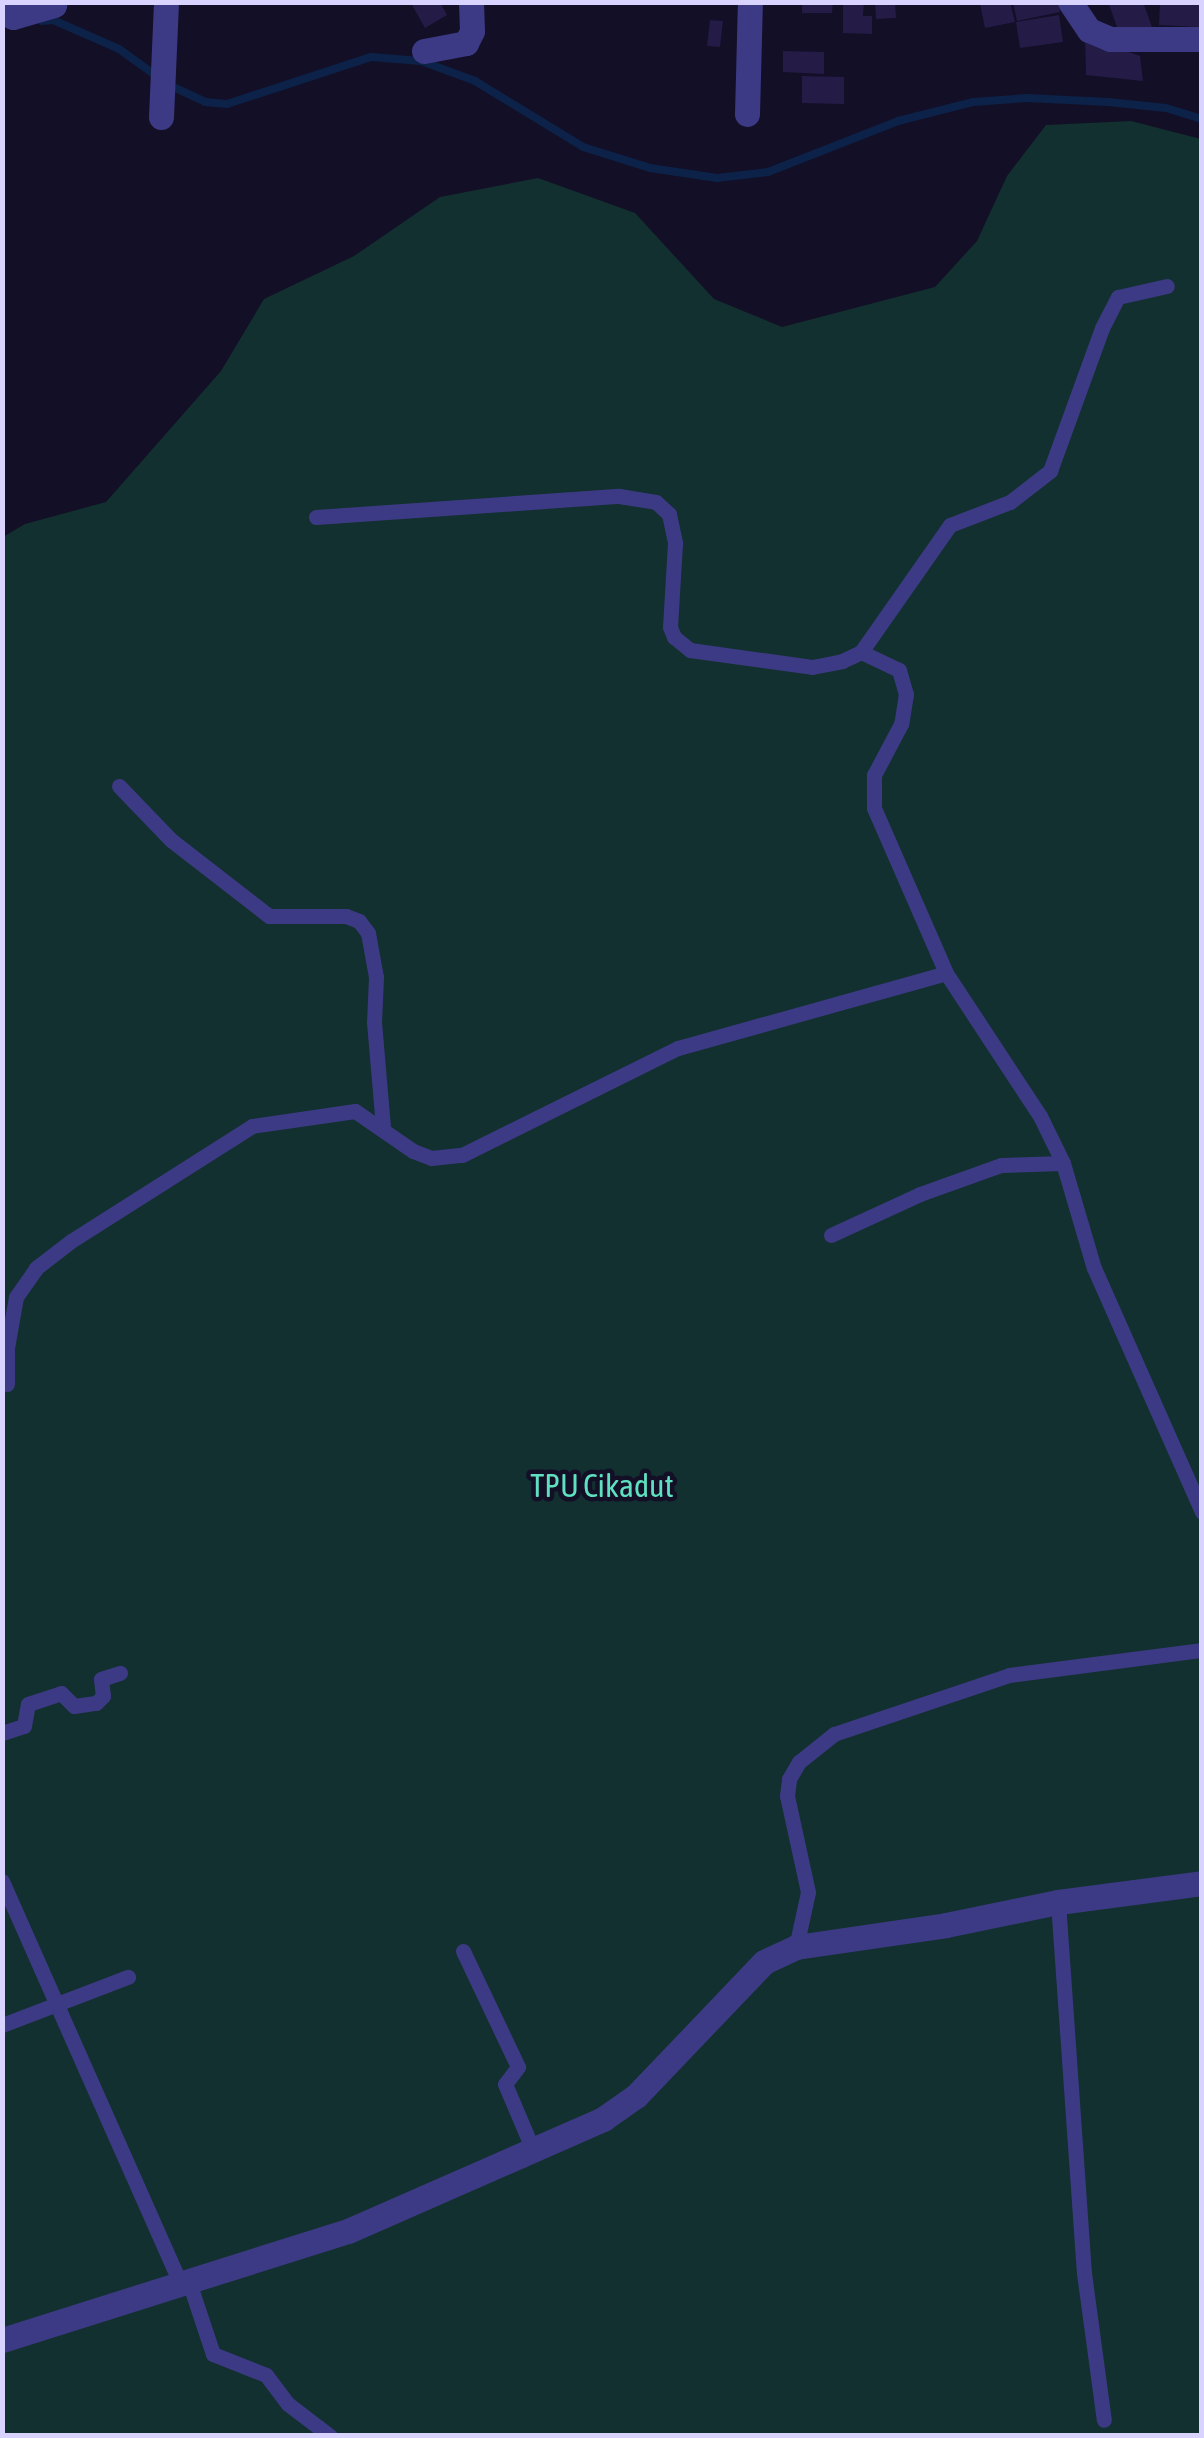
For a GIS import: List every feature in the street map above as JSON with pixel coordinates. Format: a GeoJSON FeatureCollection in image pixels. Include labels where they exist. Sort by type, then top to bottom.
{"type":"FeatureCollection","features":[{"type":"Feature","properties":{"kind":"street"},"geometry":{"type":"LineString","coordinates":[[161,117],[166,2]]}},
{"type":"Feature","properties":{"kind":"street"},"geometry":{"type":"LineString","coordinates":[[424,51],[466,43],[472,30],[470,2]]}},
{"type":"Feature","properties":{"kind":"street"},"geometry":{"type":"LineString","coordinates":[[748,114],[750,2]]}},
{"type":"Feature","properties":{"kind":"street"},"geometry":{"type":"LineString","coordinates":[[1070,2],[1088,30],[1110,39],[1202,39]]}},
{"type":"Feature","properties":{"kind":"street"},"geometry":{"type":"LineString","coordinates":[[2,12],[13,17],[54,5]]}},
{"type":"Feature","properties":{"kind":"street"},"geometry":{"type":"LineString","coordinates":[[2,2340],[348,2231],[604,2120],[636,2096],[728,1994],[764,1962],[796,1947],[946,1925],[1058,1902],[1202,1884]]}},
{"type":"Feature","properties":{"kind":"lane"},"geometry":{"type":"LineString","coordinates":[[316,517],[618,496],[656,502],[669,514],[675,543],[670,627],[674,638],[690,650],[812,667],[842,661],[861,652],[950,525],[1010,502],[1050,471],[1102,328],[1118,297],[1167,286]]}},
{"type":"Feature","properties":{"kind":"lane"},"geometry":{"type":"LineString","coordinates":[[861,652],[899,670],[906,694],[901,724],[874,775],[871,791],[900,872],[946,973],[1040,1116],[1063,1162],[1094,1268],[1202,1512]]}},
{"type":"Feature","properties":{"kind":"lane"},"geometry":{"type":"LineString","coordinates":[[119,786],[146,818],[269,916],[346,916],[359,921],[368,933],[376,977],[374,1022],[382,1126]]}},
{"type":"Feature","properties":{"kind":"lane"},"geometry":{"type":"LineString","coordinates":[[7,1384],[7,1348],[16,1298],[36,1268],[71,1240],[252,1126],[355,1111],[413,1151],[432,1158],[462,1154],[678,1048],[946,973]]}},
{"type":"Feature","properties":{"kind":"lane"},"geometry":{"type":"LineString","coordinates":[[831,1236],[920,1194],[1001,1165],[1063,1162]]}},
{"type":"Feature","properties":{"kind":"lane"},"geometry":{"type":"LineString","coordinates":[[796,1947],[808,1892],[787,1796],[789,1779],[799,1762],[834,1734],[1009,1675],[1202,1650]]}},
{"type":"Feature","properties":{"kind":"lane"},"geometry":{"type":"LineString","coordinates":[[2,1734],[24,1726],[28,1704],[61,1694],[74,1706],[96,1703],[103,1696],[101,1679],[120,1673]]}},
{"type":"Feature","properties":{"kind":"lane"},"geometry":{"type":"LineString","coordinates":[[2,1881],[185,2283],[213,2354],[266,2376],[288,2404],[330,2436]]}},
{"type":"Feature","properties":{"kind":"lane"},"geometry":{"type":"LineString","coordinates":[[1058,1902],[1084,2273],[1104,2420]]}},
{"type":"Feature","properties":{"kind":"lane"},"geometry":{"type":"LineString","coordinates":[[463,1951],[518,2067],[505,2084],[532,2150]]}},
{"type":"Feature","properties":{"kind":"lane"},"geometry":{"type":"LineString","coordinates":[[2,2025],[128,1977]]}},
{"type":"Feature","properties":{"kind":"green space","name":"TPU Cikadut"},"geometry":{"type":"Polygon","coordinates":[[[1131,121],[1201,139],[1201,2435],[3,2436],[3,537],[25,524],[106,502],[221,371],[264,299],[354,256],[440,197],[538,178],[635,213],[714,299],[782,327],[935,287],[977,241],[1007,176],[1046,125],[1131,121]]]}},
{"type":"Feature","properties":{"kind":"building"},"geometry":{"type":"Polygon","coordinates":[[[440,2],[447,15],[425,28],[412,5],[440,2]]]}},
{"type":"Feature","properties":{"kind":"building"},"geometry":{"type":"Polygon","coordinates":[[[802,2],[833,2],[832,13],[802,13],[802,2]]]}},
{"type":"Feature","properties":{"kind":"building"},"geometry":{"type":"Polygon","coordinates":[[[843,2],[864,2],[863,16],[872,16],[872,34],[843,33],[843,2]]]}},
{"type":"Feature","properties":{"kind":"building"},"geometry":{"type":"Polygon","coordinates":[[[875,2],[895,2],[896,18],[876,19],[875,2]]]}},
{"type":"Feature","properties":{"kind":"building"},"geometry":{"type":"Polygon","coordinates":[[[1010,2],[1015,22],[985,28],[980,4],[1010,2]]]}},
{"type":"Feature","properties":{"kind":"building"},"geometry":{"type":"Polygon","coordinates":[[[1013,2],[1058,2],[1060,12],[1017,21],[1013,2]]]}},
{"type":"Feature","properties":{"kind":"building"},"geometry":{"type":"Polygon","coordinates":[[[1108,2],[1143,2],[1152,27],[1121,38],[1108,2]]]}},
{"type":"Feature","properties":{"kind":"building"},"geometry":{"type":"Polygon","coordinates":[[[1160,2],[1202,2],[1199,27],[1159,25],[1160,2]]]}},
{"type":"Feature","properties":{"kind":"building"},"geometry":{"type":"Polygon","coordinates":[[[1059,15],[1063,42],[1020,48],[1016,22],[1059,15]]]}},
{"type":"Feature","properties":{"kind":"building"},"geometry":{"type":"Polygon","coordinates":[[[710,20],[723,21],[720,47],[707,46],[710,20]]]}},
{"type":"Feature","properties":{"kind":"building"},"geometry":{"type":"Polygon","coordinates":[[[1085,37],[1140,56],[1143,81],[1086,75],[1085,37]]]}},
{"type":"Feature","properties":{"kind":"building"},"geometry":{"type":"Polygon","coordinates":[[[783,51],[824,52],[824,74],[783,72],[783,51]]]}},
{"type":"Feature","properties":{"kind":"building"},"geometry":{"type":"Polygon","coordinates":[[[802,76],[844,77],[844,104],[802,103],[802,76]]]}},
{"type":"Feature","properties":{"kind":"waterway"},"geometry":{"type":"LineString","coordinates":[[42,21],[53,20],[119,49],[158,77]]}},
{"type":"Feature","properties":{"kind":"waterway"},"geometry":{"type":"LineString","coordinates":[[169,85],[205,102],[227,104],[371,57],[421,61],[475,81],[583,147],[650,168],[717,178],[768,172],[898,121],[973,102],[1027,98],[1108,102],[1166,108],[1202,119]]}}]}
